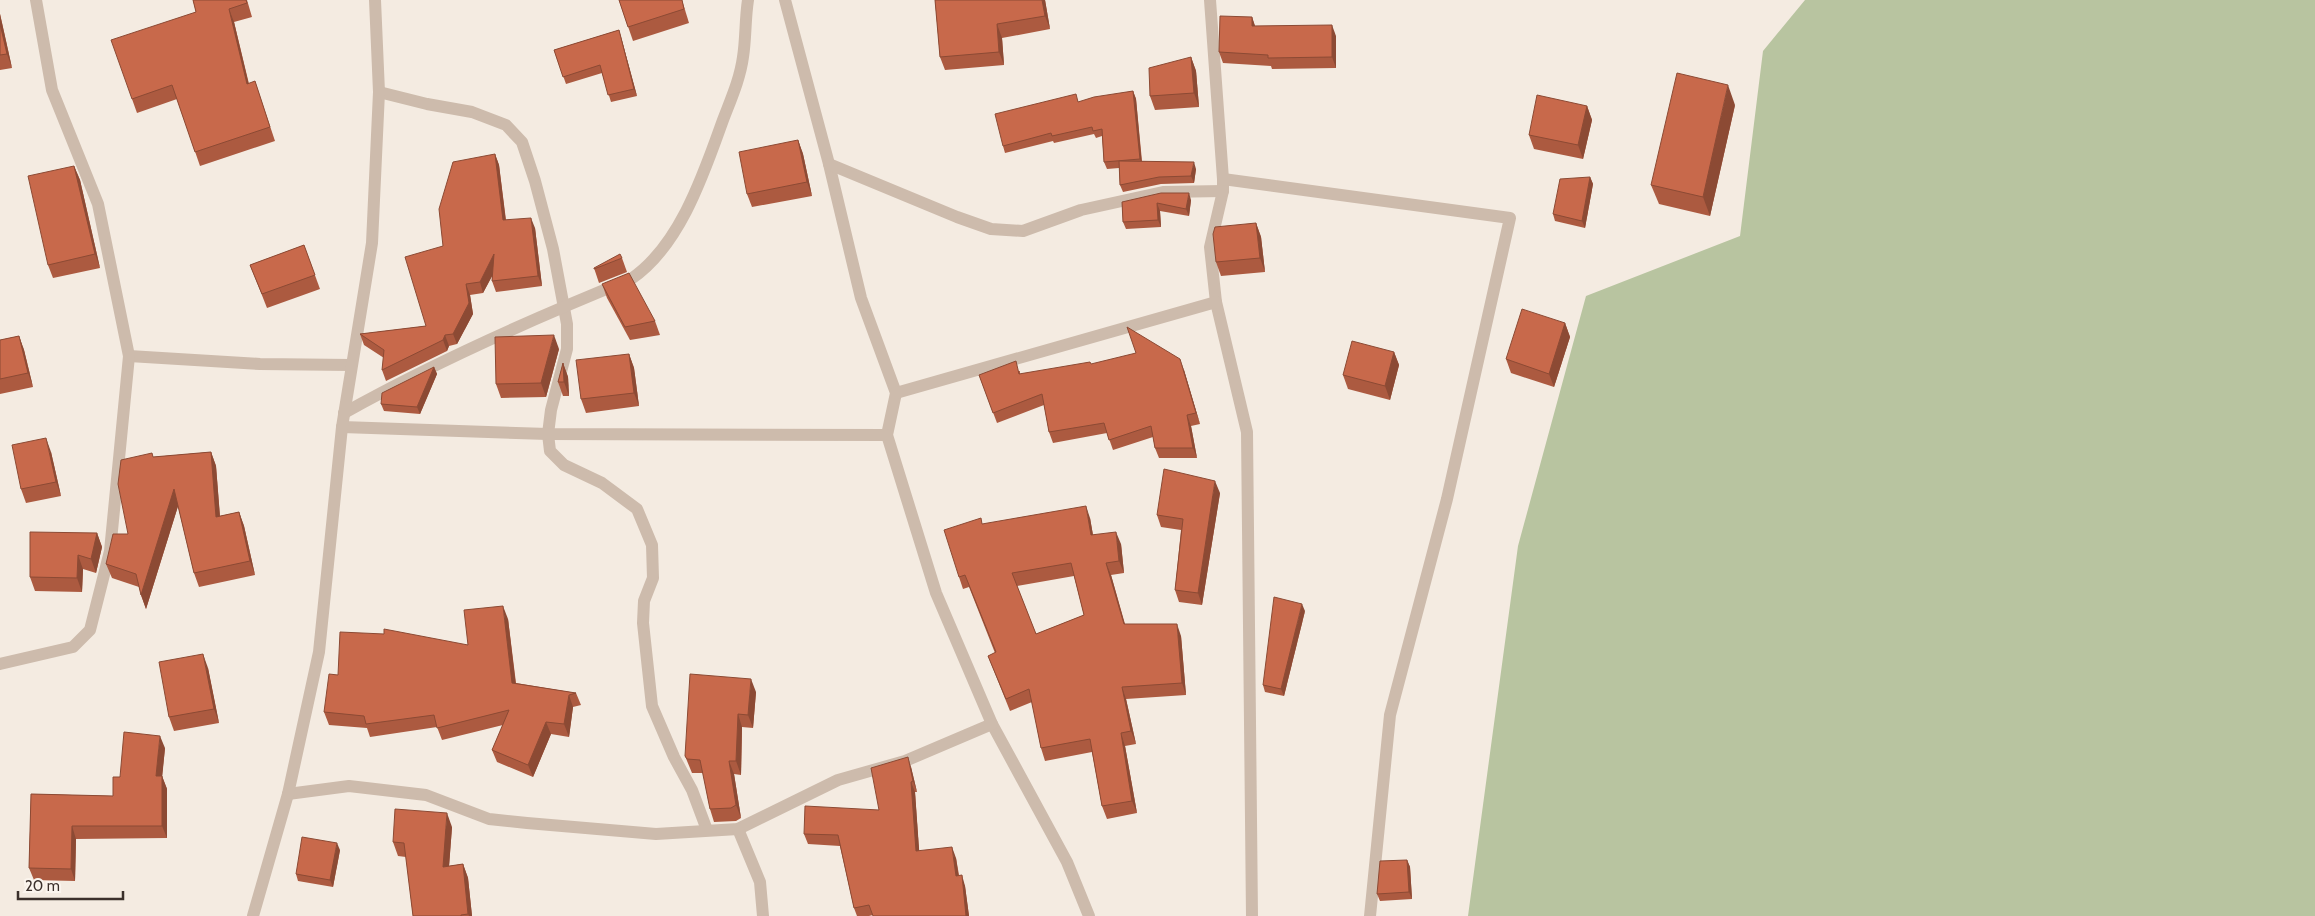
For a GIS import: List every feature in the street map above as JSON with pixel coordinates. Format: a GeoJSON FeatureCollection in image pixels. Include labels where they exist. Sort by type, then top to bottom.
{"type":"FeatureCollection","features":[{"type":"Feature","properties":{"kind":"street"},"geometry":{"type":"LineString","coordinates":[[0,664],[73,647],[90,630],[110,551],[129,356],[98,204],[52,90],[36,0]]}},
{"type":"Feature","properties":{"kind":"street"},"geometry":{"type":"LineString","coordinates":[[253,916],[288,794],[319,652],[342,427],[372,243],[379,92],[375,0]]}},
{"type":"Feature","properties":{"kind":"street"},"geometry":{"type":"LineString","coordinates":[[344,413],[449,357],[564,306],[631,279],[644,270],[655,258],[692,203],[738,79],[743,57],[744,21],[748,0]]}},
{"type":"Feature","properties":{"kind":"street"},"geometry":{"type":"LineString","coordinates":[[786,0],[829,164],[861,298],[896,393],[887,435],[936,593],[992,724],[1066,862],[1089,916]]}},
{"type":"Feature","properties":{"kind":"street"},"geometry":{"type":"LineString","coordinates":[[1210,0],[1223,185],[1210,247],[1216,302],[1247,432],[1252,916]]}},
{"type":"Feature","properties":{"kind":"street"},"geometry":{"type":"LineString","coordinates":[[379,92],[427,104],[472,112],[506,125],[522,142],[535,180],[553,249],[567,324],[567,349],[551,410],[548,434],[550,451],[564,465],[602,483],[637,509],[652,545],[653,578],[644,601],[643,623],[652,706],[674,757],[692,790],[707,830]]}},
{"type":"Feature","properties":{"kind":"street"},"geometry":{"type":"LineString","coordinates":[[829,164],[991,229],[1023,230],[1081,210],[1163,192],[1223,185],[1510,218],[1447,499],[1390,716],[1370,916]]}},
{"type":"Feature","properties":{"kind":"street"},"geometry":{"type":"LineString","coordinates":[[896,393],[1216,302]]}},
{"type":"Feature","properties":{"kind":"street"},"geometry":{"type":"LineString","coordinates":[[129,356],[260,364],[351,365]]}},
{"type":"Feature","properties":{"kind":"street"},"geometry":{"type":"LineString","coordinates":[[342,427],[548,434],[887,435]]}},
{"type":"Feature","properties":{"kind":"street"},"geometry":{"type":"LineString","coordinates":[[288,794],[348,786],[426,795],[489,819],[656,834],[738,829],[838,780],[905,761],[992,724]]}},
{"type":"Feature","properties":{"kind":"street"},"geometry":{"type":"LineString","coordinates":[[738,829],[760,882],[763,916]]}},
{"type":"Feature","properties":{"kind":"green space"},"geometry":{"type":"Polygon","coordinates":[[[1805,0],[2315,0],[2315,916],[1468,916],[1518,546],[1586,296],[1740,236],[1763,51],[1805,0]]]}},
{"type":"Feature","properties":{"kind":"building"},"geometry":{"type":"Polygon","coordinates":[[[193,0],[246,0],[247,3],[229,9],[247,84],[255,81],[270,127],[195,152],[172,85],[132,99],[111,40],[196,12],[193,0]]]}},
{"type":"Feature","properties":{"kind":"building"},"geometry":{"type":"Polygon","coordinates":[[[619,0],[682,0],[684,9],[628,27],[619,0]]]}},
{"type":"Feature","properties":{"kind":"building"},"geometry":{"type":"Polygon","coordinates":[[[935,0],[1042,0],[1045,16],[997,24],[999,52],[940,57],[935,0]]]}},
{"type":"Feature","properties":{"kind":"building"},"geometry":{"type":"Polygon","coordinates":[[[1220,16],[1252,17],[1252,26],[1332,25],[1332,57],[1268,58],[1268,55],[1219,52],[1220,16]]]}},
{"type":"Feature","properties":{"kind":"building"},"geometry":{"type":"Polygon","coordinates":[[[0,24],[7,54],[0,55],[0,24]]]}},
{"type":"Feature","properties":{"kind":"building"},"geometry":{"type":"Polygon","coordinates":[[[619,30],[634,89],[608,95],[600,65],[563,77],[554,50],[619,30]]]}},
{"type":"Feature","properties":{"kind":"building"},"geometry":{"type":"Polygon","coordinates":[[[1191,57],[1194,93],[1150,96],[1149,68],[1191,57]]]}},
{"type":"Feature","properties":{"kind":"building"},"geometry":{"type":"Polygon","coordinates":[[[1677,73],[1728,85],[1703,197],[1651,185],[1677,73]]]}},
{"type":"Feature","properties":{"kind":"building"},"geometry":{"type":"Polygon","coordinates":[[[1133,91],[1140,159],[1104,162],[1102,129],[1093,131],[1092,127],[1052,136],[1051,133],[1003,146],[995,114],[1076,94],[1078,102],[1094,97],[1133,91]]]}},
{"type":"Feature","properties":{"kind":"building"},"geometry":{"type":"Polygon","coordinates":[[[1537,95],[1587,106],[1578,145],[1529,135],[1537,95]]]}},
{"type":"Feature","properties":{"kind":"building"},"geometry":{"type":"Polygon","coordinates":[[[798,140],[807,182],[747,194],[739,152],[798,140]]]}},
{"type":"Feature","properties":{"kind":"building"},"geometry":{"type":"Polygon","coordinates":[[[495,154],[503,220],[531,218],[538,276],[492,281],[494,254],[480,282],[466,284],[469,303],[453,334],[445,335],[443,340],[382,370],[384,350],[360,334],[426,326],[405,257],[443,246],[439,209],[453,162],[495,154]]]}},
{"type":"Feature","properties":{"kind":"building"},"geometry":{"type":"Polygon","coordinates":[[[1119,161],[1194,162],[1191,176],[1159,177],[1120,185],[1119,161]]]}},
{"type":"Feature","properties":{"kind":"building"},"geometry":{"type":"Polygon","coordinates":[[[74,166],[95,254],[48,265],[28,176],[74,166]]]}},
{"type":"Feature","properties":{"kind":"building"},"geometry":{"type":"Polygon","coordinates":[[[1590,177],[1582,221],[1553,214],[1560,179],[1590,177]]]}},
{"type":"Feature","properties":{"kind":"building"},"geometry":{"type":"Polygon","coordinates":[[[1161,193],[1189,193],[1186,209],[1157,203],[1158,220],[1123,222],[1122,202],[1161,193]]]}},
{"type":"Feature","properties":{"kind":"building"},"geometry":{"type":"Polygon","coordinates":[[[1256,223],[1260,258],[1216,262],[1213,234],[1215,227],[1256,223]]]}},
{"type":"Feature","properties":{"kind":"building"},"geometry":{"type":"Polygon","coordinates":[[[304,245],[315,275],[262,294],[250,265],[304,245]]]}},
{"type":"Feature","properties":{"kind":"building"},"geometry":{"type":"Polygon","coordinates":[[[620,254],[622,258],[594,269],[594,268],[620,254]]]}},
{"type":"Feature","properties":{"kind":"building"},"geometry":{"type":"Polygon","coordinates":[[[629,273],[655,321],[625,327],[602,284],[629,273]]]}},
{"type":"Feature","properties":{"kind":"building"},"geometry":{"type":"Polygon","coordinates":[[[1522,309],[1565,323],[1549,374],[1506,359],[1522,309]]]}},
{"type":"Feature","properties":{"kind":"building"},"geometry":{"type":"Polygon","coordinates":[[[1127,327],[1180,359],[1196,413],[1187,415],[1193,448],[1155,448],[1151,426],[1109,440],[1104,423],[1049,432],[1042,394],[993,413],[979,375],[1016,361],[1019,374],[1090,362],[1091,364],[1136,353],[1127,327]]]}},
{"type":"Feature","properties":{"kind":"building"},"geometry":{"type":"Polygon","coordinates":[[[554,335],[541,383],[496,384],[495,337],[554,335]]]}},
{"type":"Feature","properties":{"kind":"building"},"geometry":{"type":"Polygon","coordinates":[[[19,336],[28,373],[0,379],[0,340],[19,336]]]}},
{"type":"Feature","properties":{"kind":"building"},"geometry":{"type":"Polygon","coordinates":[[[1352,341],[1394,352],[1385,386],[1343,375],[1352,341]]]}},
{"type":"Feature","properties":{"kind":"building"},"geometry":{"type":"Polygon","coordinates":[[[629,354],[634,393],[581,399],[576,360],[629,354]]]}},
{"type":"Feature","properties":{"kind":"building"},"geometry":{"type":"Polygon","coordinates":[[[563,363],[564,382],[558,382],[563,363]]]}},
{"type":"Feature","properties":{"kind":"building"},"geometry":{"type":"Polygon","coordinates":[[[434,367],[417,407],[381,404],[382,393],[434,367]]]}},
{"type":"Feature","properties":{"kind":"building"},"geometry":{"type":"Polygon","coordinates":[[[46,438],[56,482],[21,489],[12,445],[46,438]]]}},
{"type":"Feature","properties":{"kind":"building"},"geometry":{"type":"Polygon","coordinates":[[[211,452],[216,517],[239,512],[250,561],[194,573],[174,489],[141,595],[136,574],[106,564],[113,534],[128,534],[118,484],[121,460],[152,453],[153,457],[211,452]]]}},
{"type":"Feature","properties":{"kind":"building"},"geometry":{"type":"Polygon","coordinates":[[[1164,469],[1215,481],[1198,593],[1175,590],[1183,519],[1157,515],[1164,469]]]}},
{"type":"Feature","properties":{"kind":"building"},"geometry":{"type":"Polygon","coordinates":[[[1086,506],[1091,535],[1116,532],[1119,561],[1106,563],[1124,624],[1177,624],[1182,683],[1122,687],[1131,731],[1121,733],[1132,801],[1102,806],[1090,739],[1041,748],[1029,689],[1006,699],[988,656],[996,652],[965,575],[959,577],[944,530],[981,518],[982,524],[1086,506]],[[1071,563],[1012,573],[1036,634],[1084,615],[1071,563]]]}},
{"type":"Feature","properties":{"kind":"building"},"geometry":{"type":"Polygon","coordinates":[[[30,532],[97,533],[91,559],[78,555],[77,578],[30,577],[30,532]]]}},
{"type":"Feature","properties":{"kind":"building"},"geometry":{"type":"Polygon","coordinates":[[[1274,597],[1302,604],[1281,689],[1263,685],[1274,597]]]}},
{"type":"Feature","properties":{"kind":"building"},"geometry":{"type":"Polygon","coordinates":[[[503,606],[512,683],[576,693],[569,695],[564,724],[546,722],[528,765],[492,750],[509,710],[437,728],[434,715],[366,724],[364,716],[324,712],[329,674],[338,675],[340,632],[384,634],[384,629],[468,645],[464,610],[503,606]]]}},
{"type":"Feature","properties":{"kind":"building"},"geometry":{"type":"Polygon","coordinates":[[[203,654],[214,709],[169,717],[159,662],[203,654]]]}},
{"type":"Feature","properties":{"kind":"building"},"geometry":{"type":"Polygon","coordinates":[[[690,674],[751,679],[748,715],[738,714],[736,761],[729,761],[736,805],[731,808],[710,809],[700,760],[687,759],[685,756],[690,674]]]}},
{"type":"Feature","properties":{"kind":"building"},"geometry":{"type":"Polygon","coordinates":[[[124,732],[160,736],[156,776],[162,776],[162,826],[72,826],[71,869],[29,868],[31,794],[113,796],[113,777],[120,777],[124,732]]]}},
{"type":"Feature","properties":{"kind":"building"},"geometry":{"type":"Polygon","coordinates":[[[908,757],[913,781],[911,782],[916,851],[952,847],[956,876],[962,875],[966,916],[873,916],[869,905],[854,908],[838,835],[804,834],[805,806],[879,810],[871,768],[908,757]]]}},
{"type":"Feature","properties":{"kind":"building"},"geometry":{"type":"Polygon","coordinates":[[[395,809],[447,813],[443,867],[463,864],[468,914],[461,916],[413,916],[404,843],[393,842],[395,809]]]}},
{"type":"Feature","properties":{"kind":"building"},"geometry":{"type":"Polygon","coordinates":[[[302,837],[337,843],[330,880],[296,874],[302,837]]]}},
{"type":"Feature","properties":{"kind":"building"},"geometry":{"type":"Polygon","coordinates":[[[1407,860],[1409,892],[1377,894],[1380,861],[1407,860]]]}}]}
